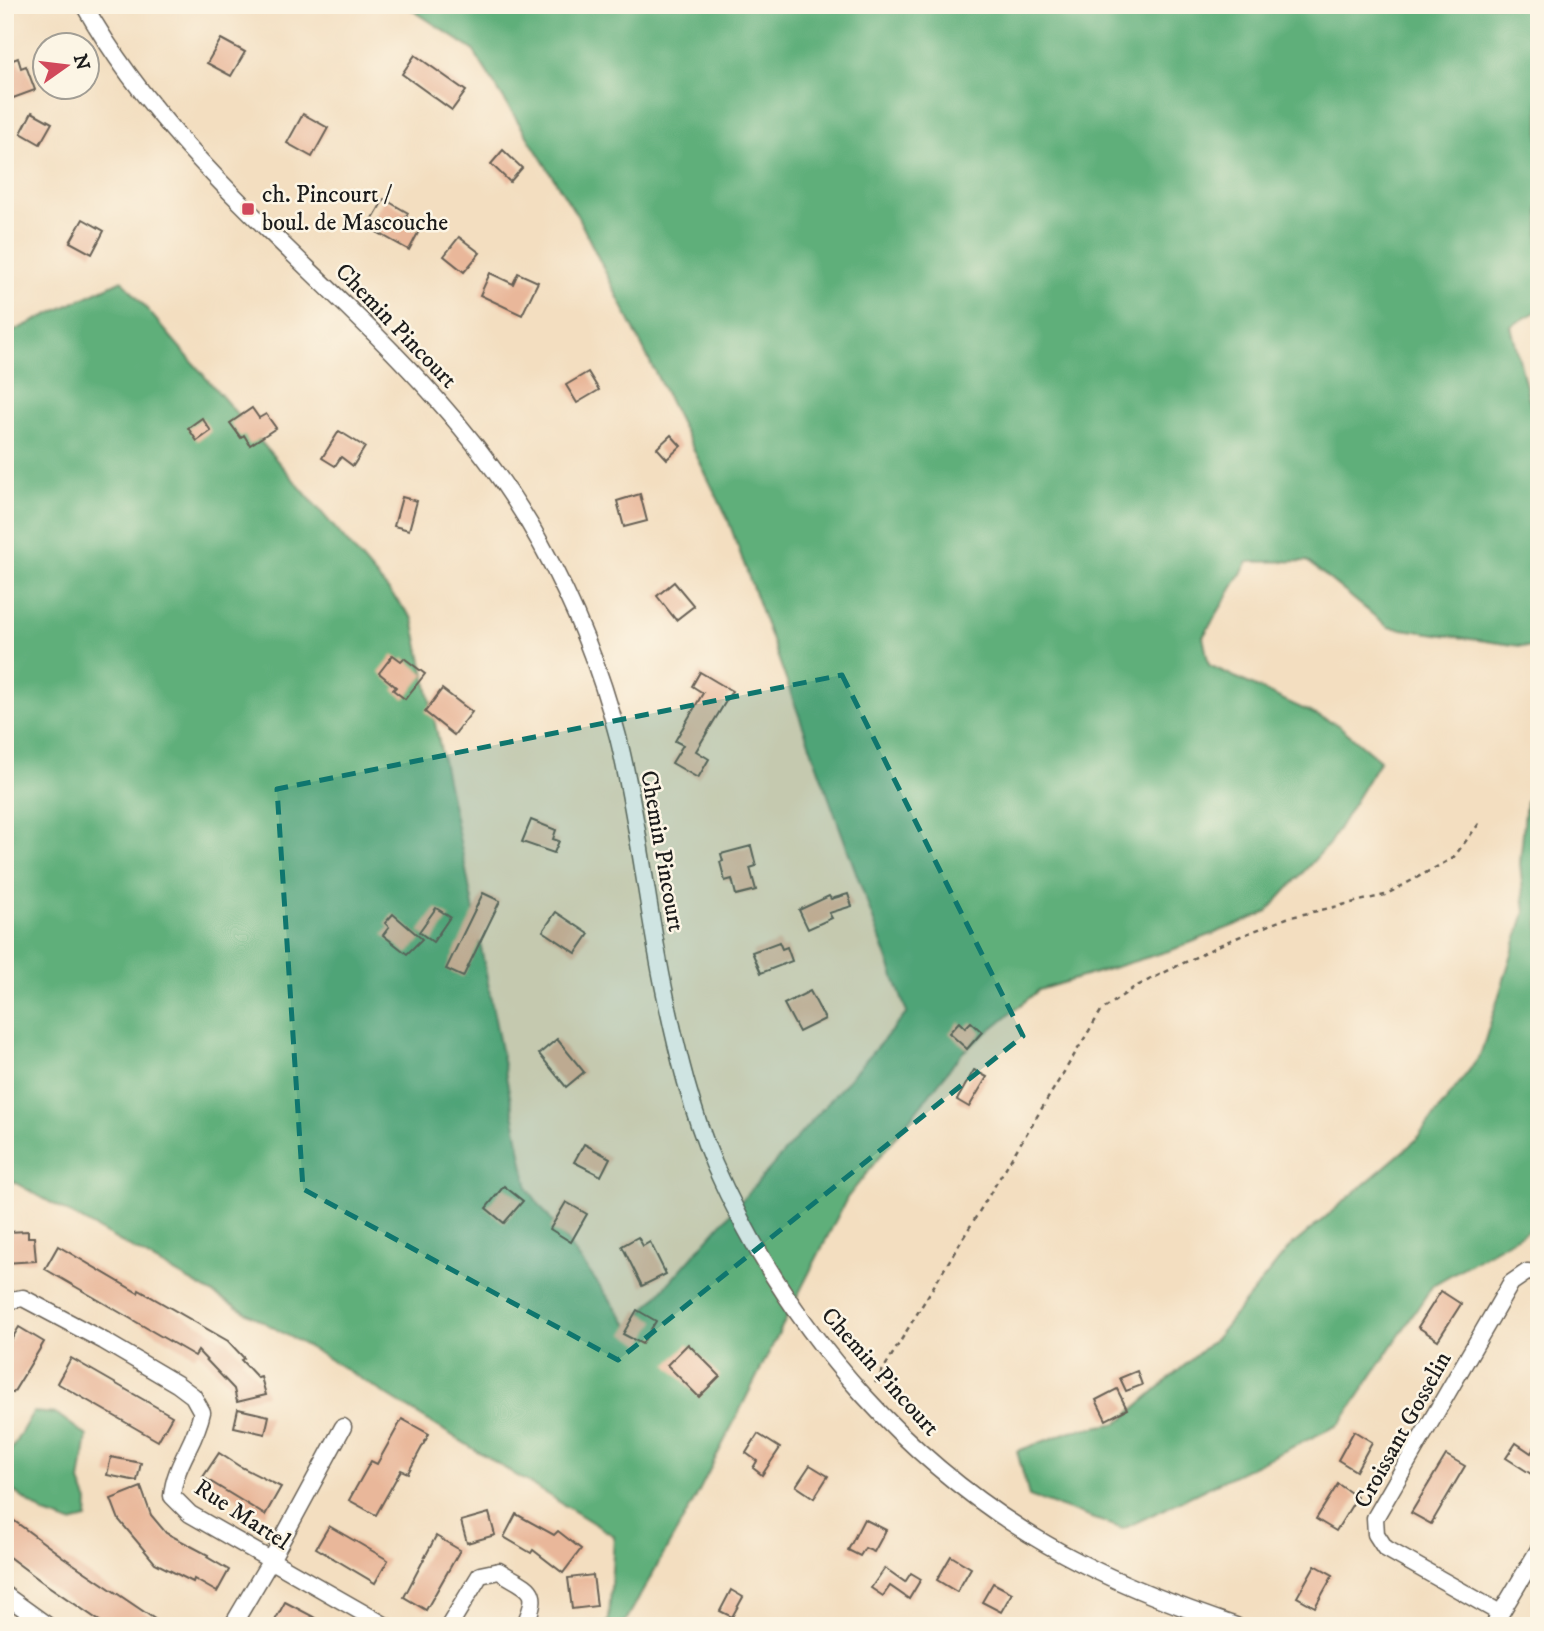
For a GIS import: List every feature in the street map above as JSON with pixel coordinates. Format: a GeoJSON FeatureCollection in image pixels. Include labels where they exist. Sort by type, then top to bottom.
{"type":"FeatureCollection","features":[{"type":"Feature","properties":{"kind":"street","name":"Chemin Pincourt"},"geometry":{"type":"LineString","coordinates":[[85,5],[115,57],[160,117],[226,189],[436,398],[508,491],[541,543],[572,606],[595,663],[618,736],[667,1004],[682,1070],[714,1163],[763,1261],[791,1304],[866,1398],[899,1432],[989,1508],[1079,1562],[1122,1583],[1236,1626]]}},
{"type":"Feature","properties":{"kind":"street","name":"Croissant Gosselin"},"geometry":{"type":"LineString","coordinates":[[1497,1620],[1385,1548],[1376,1535],[1375,1518],[1511,1283],[1527,1272],[1539,1273]]}},
{"type":"Feature","properties":{"kind":"street","name":"Rue Martel"},"geometry":{"type":"LineString","coordinates":[[5,1301],[23,1298],[104,1341],[177,1384],[192,1396],[202,1412],[198,1431],[174,1477],[172,1496],[190,1514],[386,1626]]}},
{"type":"Feature","properties":{"kind":"street"},"geometry":{"type":"LineString","coordinates":[[232,1626],[343,1427]]}},
{"type":"Feature","properties":{"kind":"street"},"geometry":{"type":"LineString","coordinates":[[1497,1620],[1539,1549]]}},
{"type":"Feature","properties":{"kind":"street"},"geometry":{"type":"LineString","coordinates":[[449,1626],[480,1575],[499,1571],[528,1588],[533,1596],[534,1606],[524,1626]]}},
{"type":"Feature","properties":{"kind":"street"},"geometry":{"type":"LineString","coordinates":[[5,1595],[48,1626]]}},
{"type":"Feature","properties":{"kind":"path"},"geometry":{"type":"LineString","coordinates":[[866,1398],[1101,1012],[1133,988],[1226,942],[1287,918],[1385,895],[1453,858],[1481,821]]}},
{"type":"Feature","properties":{"kind":"highlighted area"},"geometry":{"type":"Polygon","coordinates":[[[842,675],[1023,1036],[618,1360],[303,1189],[277,789],[842,675]]]}},
{"type":"Feature","properties":{"kind":"green space"},"geometry":{"type":"Polygon","coordinates":[[[405,5],[1539,5],[1539,310],[1511,326],[1532,411],[1539,421],[1539,646],[1527,647],[1388,627],[1307,561],[1248,562],[1203,637],[1209,665],[1338,725],[1380,760],[1329,844],[1266,913],[1172,950],[1039,990],[963,1052],[847,1198],[695,1499],[623,1626],[605,1626],[609,1619],[614,1536],[324,1356],[5,1177],[5,335],[122,280],[413,619],[465,865],[528,1189],[630,1327],[907,1013],[727,517],[578,217],[473,50],[405,5]]]}},
{"type":"Feature","properties":{"kind":"green space"},"geometry":{"type":"Polygon","coordinates":[[[1539,791],[1539,1224],[1433,1285],[1340,1424],[1123,1529],[1029,1496],[1017,1451],[1071,1431],[1118,1423],[1216,1338],[1288,1249],[1415,1141],[1480,1056],[1525,912],[1520,864],[1526,801],[1539,791]]]}},
{"type":"Feature","properties":{"kind":"green space"},"geometry":{"type":"Polygon","coordinates":[[[33,1412],[57,1414],[87,1436],[80,1482],[88,1502],[87,1519],[71,1523],[45,1514],[5,1485],[5,1460],[33,1412]]]}},
{"type":"Feature","properties":{"kind":"building"},"geometry":{"type":"Polygon","coordinates":[[[221,39],[245,52],[231,76],[207,63],[221,39]]]}},
{"type":"Feature","properties":{"kind":"building"},"geometry":{"type":"Polygon","coordinates":[[[415,55],[466,91],[452,110],[402,74],[415,55]]]}},
{"type":"Feature","properties":{"kind":"building"},"geometry":{"type":"Polygon","coordinates":[[[18,58],[21,68],[26,66],[32,82],[32,91],[5,101],[5,63],[18,58]]]}},
{"type":"Feature","properties":{"kind":"building"},"geometry":{"type":"Polygon","coordinates":[[[32,112],[52,123],[40,144],[21,133],[32,112]]]}},
{"type":"Feature","properties":{"kind":"building"},"geometry":{"type":"Polygon","coordinates":[[[303,114],[328,128],[312,157],[287,143],[303,114]]]}},
{"type":"Feature","properties":{"kind":"building"},"geometry":{"type":"Polygon","coordinates":[[[503,150],[522,168],[510,182],[491,164],[503,150]]]}},
{"type":"Feature","properties":{"kind":"building"},"geometry":{"type":"Polygon","coordinates":[[[384,199],[408,213],[404,222],[419,231],[409,250],[368,227],[384,199]]]}},
{"type":"Feature","properties":{"kind":"building"},"geometry":{"type":"Polygon","coordinates":[[[83,219],[104,231],[92,254],[70,242],[83,219]]]}},
{"type":"Feature","properties":{"kind":"building"},"geometry":{"type":"Polygon","coordinates":[[[459,237],[480,253],[464,272],[444,256],[459,237]]]}},
{"type":"Feature","properties":{"kind":"building"},"geometry":{"type":"Polygon","coordinates":[[[490,273],[513,284],[518,273],[538,282],[522,315],[480,295],[490,273]]]}},
{"type":"Feature","properties":{"kind":"building"},"geometry":{"type":"Polygon","coordinates":[[[588,372],[599,390],[577,403],[566,385],[588,372]]]}},
{"type":"Feature","properties":{"kind":"building"},"geometry":{"type":"Polygon","coordinates":[[[252,408],[259,418],[266,414],[276,428],[250,445],[244,435],[241,438],[230,423],[252,408]]]}},
{"type":"Feature","properties":{"kind":"building"},"geometry":{"type":"Polygon","coordinates":[[[202,418],[211,431],[197,441],[188,428],[202,418]]]}},
{"type":"Feature","properties":{"kind":"building"},"geometry":{"type":"Polygon","coordinates":[[[339,431],[365,447],[353,466],[341,457],[335,466],[322,458],[339,431]]]}},
{"type":"Feature","properties":{"kind":"building"},"geometry":{"type":"Polygon","coordinates":[[[671,435],[681,446],[667,459],[657,448],[671,435]]]}},
{"type":"Feature","properties":{"kind":"building"},"geometry":{"type":"Polygon","coordinates":[[[640,494],[647,521],[624,527],[617,501],[640,494]]]}},
{"type":"Feature","properties":{"kind":"building"},"geometry":{"type":"Polygon","coordinates":[[[402,497],[417,501],[409,530],[394,526],[402,497]]]}},
{"type":"Feature","properties":{"kind":"building"},"geometry":{"type":"Polygon","coordinates":[[[674,582],[694,606],[676,620],[657,596],[674,582]]]}},
{"type":"Feature","properties":{"kind":"building"},"geometry":{"type":"Polygon","coordinates":[[[393,655],[401,661],[404,658],[425,674],[405,699],[393,690],[396,687],[379,673],[393,655]]]}},
{"type":"Feature","properties":{"kind":"building"},"geometry":{"type":"Polygon","coordinates":[[[700,672],[732,691],[696,751],[709,759],[698,778],[672,763],[683,745],[675,741],[703,693],[692,686],[700,672]]]}},
{"type":"Feature","properties":{"kind":"building"},"geometry":{"type":"Polygon","coordinates":[[[442,689],[472,712],[454,735],[425,712],[442,689]]]}},
{"type":"Feature","properties":{"kind":"building"},"geometry":{"type":"Polygon","coordinates":[[[531,820],[556,830],[553,839],[559,841],[554,853],[522,842],[531,820]]]}},
{"type":"Feature","properties":{"kind":"building"},"geometry":{"type":"Polygon","coordinates":[[[751,846],[756,866],[750,868],[756,890],[736,895],[732,879],[725,881],[720,862],[723,861],[721,854],[751,846]]]}},
{"type":"Feature","properties":{"kind":"building"},"geometry":{"type":"Polygon","coordinates":[[[483,893],[500,901],[463,977],[446,969],[483,893]]]}},
{"type":"Feature","properties":{"kind":"building"},"geometry":{"type":"Polygon","coordinates":[[[848,894],[852,906],[829,913],[832,918],[808,929],[799,910],[829,896],[831,899],[848,894]]]}},
{"type":"Feature","properties":{"kind":"building"},"geometry":{"type":"Polygon","coordinates":[[[436,908],[450,917],[433,942],[419,932],[436,908]]]}},
{"type":"Feature","properties":{"kind":"building"},"geometry":{"type":"Polygon","coordinates":[[[556,912],[589,934],[576,953],[543,931],[556,912]]]}},
{"type":"Feature","properties":{"kind":"building"},"geometry":{"type":"Polygon","coordinates":[[[393,914],[422,939],[407,954],[383,935],[389,927],[385,923],[393,914]]]}},
{"type":"Feature","properties":{"kind":"building"},"geometry":{"type":"Polygon","coordinates":[[[779,942],[782,949],[787,947],[792,961],[761,973],[752,952],[779,942]]]}},
{"type":"Feature","properties":{"kind":"building"},"geometry":{"type":"Polygon","coordinates":[[[810,991],[825,1019],[799,1032],[784,1004],[810,991]]]}},
{"type":"Feature","properties":{"kind":"building"},"geometry":{"type":"Polygon","coordinates":[[[959,1022],[965,1028],[971,1022],[982,1032],[967,1049],[949,1033],[959,1022]]]}},
{"type":"Feature","properties":{"kind":"building"},"geometry":{"type":"Polygon","coordinates":[[[557,1039],[584,1072],[566,1087],[539,1054],[557,1039]]]}},
{"type":"Feature","properties":{"kind":"building"},"geometry":{"type":"Polygon","coordinates":[[[974,1070],[987,1077],[969,1107],[957,1100],[974,1070]]]}},
{"type":"Feature","properties":{"kind":"building"},"geometry":{"type":"Polygon","coordinates":[[[584,1144],[610,1158],[601,1176],[574,1162],[584,1144]]]}},
{"type":"Feature","properties":{"kind":"building"},"geometry":{"type":"Polygon","coordinates":[[[504,1186],[523,1201],[504,1223],[486,1208],[504,1186]]]}},
{"type":"Feature","properties":{"kind":"building"},"geometry":{"type":"Polygon","coordinates":[[[566,1202],[587,1214],[571,1242],[550,1229],[566,1202]]]}},
{"type":"Feature","properties":{"kind":"building"},"geometry":{"type":"Polygon","coordinates":[[[28,1231],[28,1237],[34,1237],[36,1261],[5,1263],[5,1237],[9,1237],[8,1232],[28,1231]]]}},
{"type":"Feature","properties":{"kind":"building"},"geometry":{"type":"Polygon","coordinates":[[[638,1237],[643,1246],[650,1242],[666,1274],[642,1286],[622,1246],[638,1237]]]}},
{"type":"Feature","properties":{"kind":"building"},"geometry":{"type":"Polygon","coordinates":[[[58,1246],[228,1341],[244,1358],[241,1360],[258,1378],[261,1377],[266,1395],[237,1402],[234,1389],[198,1351],[195,1356],[45,1269],[58,1246]]]}},
{"type":"Feature","properties":{"kind":"building"},"geometry":{"type":"Polygon","coordinates":[[[1441,1291],[1461,1304],[1438,1340],[1418,1327],[1441,1291]]]}},
{"type":"Feature","properties":{"kind":"building"},"geometry":{"type":"Polygon","coordinates":[[[637,1310],[656,1321],[642,1344],[623,1334],[637,1310]]]}},
{"type":"Feature","properties":{"kind":"building"},"geometry":{"type":"Polygon","coordinates":[[[19,1327],[44,1342],[13,1393],[5,1388],[5,1350],[19,1327]]]}},
{"type":"Feature","properties":{"kind":"building"},"geometry":{"type":"Polygon","coordinates":[[[688,1344],[720,1376],[699,1397],[667,1365],[688,1344]]]}},
{"type":"Feature","properties":{"kind":"building"},"geometry":{"type":"Polygon","coordinates":[[[71,1358],[172,1416],[158,1441],[57,1383],[71,1358]]]}},
{"type":"Feature","properties":{"kind":"building"},"geometry":{"type":"Polygon","coordinates":[[[1137,1371],[1142,1385],[1126,1391],[1120,1378],[1137,1371]]]}},
{"type":"Feature","properties":{"kind":"building"},"geometry":{"type":"Polygon","coordinates":[[[1117,1389],[1127,1409],[1106,1420],[1096,1400],[1117,1389]]]}},
{"type":"Feature","properties":{"kind":"building"},"geometry":{"type":"Polygon","coordinates":[[[238,1409],[269,1416],[265,1434],[234,1427],[238,1409]]]}},
{"type":"Feature","properties":{"kind":"building"},"geometry":{"type":"Polygon","coordinates":[[[402,1419],[429,1434],[408,1473],[401,1470],[376,1515],[349,1500],[371,1461],[377,1464],[402,1419]]]}},
{"type":"Feature","properties":{"kind":"building"},"geometry":{"type":"Polygon","coordinates":[[[1354,1431],[1372,1442],[1356,1471],[1338,1460],[1354,1431]]]}},
{"type":"Feature","properties":{"kind":"building"},"geometry":{"type":"Polygon","coordinates":[[[758,1434],[780,1448],[762,1475],[753,1468],[757,1461],[746,1453],[758,1434]]]}},
{"type":"Feature","properties":{"kind":"building"},"geometry":{"type":"Polygon","coordinates":[[[1539,1440],[1539,1479],[1506,1458],[1516,1443],[1531,1453],[1539,1440]]]}},
{"type":"Feature","properties":{"kind":"building"},"geometry":{"type":"Polygon","coordinates":[[[219,1453],[281,1487],[265,1515],[203,1477],[219,1453]]]}},
{"type":"Feature","properties":{"kind":"building"},"geometry":{"type":"Polygon","coordinates":[[[1446,1455],[1465,1466],[1431,1524],[1411,1513],[1446,1455]]]}},
{"type":"Feature","properties":{"kind":"building"},"geometry":{"type":"Polygon","coordinates":[[[111,1457],[141,1463],[137,1481],[107,1475],[111,1457]]]}},
{"type":"Feature","properties":{"kind":"building"},"geometry":{"type":"Polygon","coordinates":[[[810,1465],[828,1476],[814,1498],[796,1486],[810,1465]]]}},
{"type":"Feature","properties":{"kind":"building"},"geometry":{"type":"Polygon","coordinates":[[[1338,1484],[1357,1497],[1336,1531],[1316,1519],[1338,1484]]]}},
{"type":"Feature","properties":{"kind":"building"},"geometry":{"type":"Polygon","coordinates":[[[141,1487],[151,1515],[166,1533],[208,1555],[207,1557],[229,1570],[217,1592],[155,1563],[119,1520],[111,1499],[141,1487]]]}},
{"type":"Feature","properties":{"kind":"building"},"geometry":{"type":"Polygon","coordinates":[[[489,1513],[495,1535],[467,1543],[461,1521],[489,1513]]]}},
{"type":"Feature","properties":{"kind":"building"},"geometry":{"type":"Polygon","coordinates":[[[5,1514],[165,1626],[107,1626],[41,1581],[5,1554],[5,1514]]]}},
{"type":"Feature","properties":{"kind":"building"},"geometry":{"type":"Polygon","coordinates":[[[516,1514],[554,1535],[558,1531],[581,1549],[563,1573],[533,1550],[531,1553],[504,1537],[516,1514]]]}},
{"type":"Feature","properties":{"kind":"building"},"geometry":{"type":"Polygon","coordinates":[[[864,1519],[886,1530],[874,1552],[865,1548],[860,1556],[848,1550],[864,1519]]]}},
{"type":"Feature","properties":{"kind":"building"},"geometry":{"type":"Polygon","coordinates":[[[329,1526],[388,1560],[375,1583],[316,1548],[329,1526]]]}},
{"type":"Feature","properties":{"kind":"building"},"geometry":{"type":"Polygon","coordinates":[[[436,1536],[460,1550],[426,1610],[404,1597],[436,1536]]]}},
{"type":"Feature","properties":{"kind":"building"},"geometry":{"type":"Polygon","coordinates":[[[951,1556],[971,1568],[957,1592],[937,1580],[951,1556]]]}},
{"type":"Feature","properties":{"kind":"building"},"geometry":{"type":"Polygon","coordinates":[[[1315,1565],[1333,1575],[1315,1607],[1297,1597],[1315,1565]]]}},
{"type":"Feature","properties":{"kind":"building"},"geometry":{"type":"Polygon","coordinates":[[[885,1568],[905,1582],[911,1573],[921,1579],[909,1599],[890,1586],[883,1596],[871,1588],[885,1568]]]}},
{"type":"Feature","properties":{"kind":"building"},"geometry":{"type":"Polygon","coordinates":[[[593,1575],[597,1606],[572,1609],[568,1578],[593,1575]]]}},
{"type":"Feature","properties":{"kind":"building"},"geometry":{"type":"Polygon","coordinates":[[[993,1583],[1012,1593],[1001,1612],[982,1602],[993,1583]]]}},
{"type":"Feature","properties":{"kind":"building"},"geometry":{"type":"Polygon","coordinates":[[[731,1590],[743,1597],[732,1617],[720,1611],[731,1590]]]}},
{"type":"Feature","properties":{"kind":"building"},"geometry":{"type":"Polygon","coordinates":[[[285,1602],[312,1616],[328,1626],[272,1626],[285,1602]]]}},
{"type":"Feature","properties":{"kind":"place","name":"ch. Pincourt / boul. de Mascouche"},"geometry":{"type":"Point","coordinates":[248,209]}}]}
